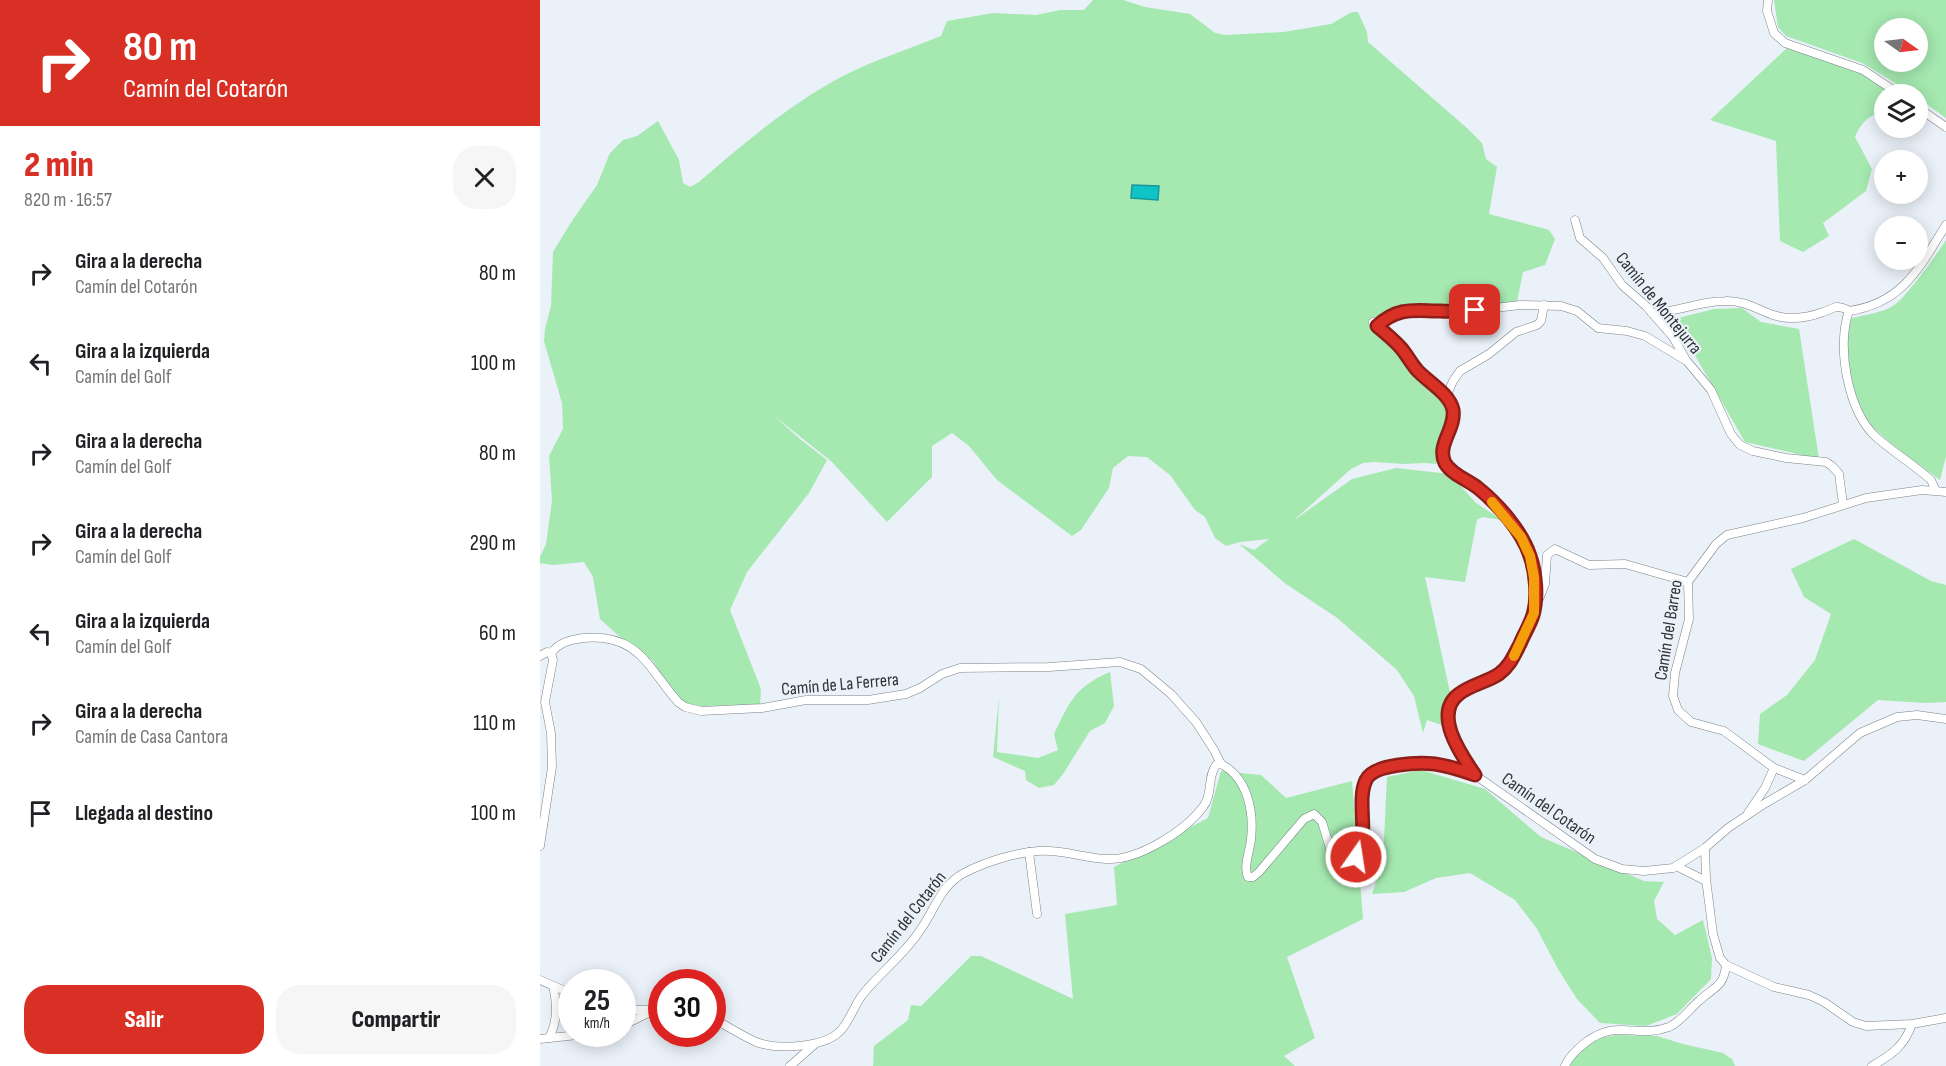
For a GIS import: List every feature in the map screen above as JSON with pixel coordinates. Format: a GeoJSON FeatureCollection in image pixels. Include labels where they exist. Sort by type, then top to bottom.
{"type":"FeatureCollection","features":[{"type":"Feature","properties":{"kind":"street"},"geometry":{"type":"LineString","coordinates":[[1768,0],[1767,11],[1774,33],[1785,43],[1863,70],[1884,84]]}},
{"type":"Feature","properties":{"kind":"street"},"geometry":{"type":"LineString","coordinates":[[1928,115],[1946,127]]}},
{"type":"Feature","properties":{"kind":"street","name":"Camín de Montejurra"},"geometry":{"type":"LineString","coordinates":[[1575,220],[1580,238],[1603,258],[1622,285],[1652,313],[1673,337],[1686,360],[1711,390],[1731,434],[1740,445],[1764,453],[1826,462],[1839,474],[1844,504]]}},
{"type":"Feature","properties":{"kind":"street"},"geometry":{"type":"LineString","coordinates":[[1652,313],[1669,313],[1712,301],[1743,302],[1773,315],[1789,318],[1808,317],[1836,307],[1849,311],[1870,307],[1879,304],[1904,287],[1946,225]]}},
{"type":"Feature","properties":{"kind":"street"},"geometry":{"type":"LineString","coordinates":[[1446,397],[1452,381],[1460,371],[1489,354],[1516,332],[1537,325],[1541,321],[1544,305]]}},
{"type":"Feature","properties":{"kind":"street"},"geometry":{"type":"LineString","coordinates":[[1475,775],[1456,746],[1450,731],[1448,715],[1452,701],[1459,693],[1507,668],[1530,621],[1535,600],[1530,556],[1521,537],[1499,509],[1478,488],[1446,465],[1443,446],[1451,425],[1453,409],[1446,397],[1418,371],[1400,346],[1375,324],[1400,311],[1417,309],[1443,312],[1544,305],[1569,308],[1598,328],[1627,331],[1645,336],[1686,360]]}},
{"type":"Feature","properties":{"kind":"street"},"geometry":{"type":"LineString","coordinates":[[1849,311],[1844,332],[1844,367],[1860,412],[1876,437],[1931,480],[1935,489]]}},
{"type":"Feature","properties":{"kind":"street","name":"Camín del Barreo"},"geometry":{"type":"LineString","coordinates":[[1805,780],[1774,768],[1724,731],[1691,722],[1678,710],[1673,696],[1675,673],[1689,619],[1688,582],[1716,544],[1727,535],[1772,526],[1893,492],[1935,489],[1946,492]]}},
{"type":"Feature","properties":{"kind":"street"},"geometry":{"type":"LineString","coordinates":[[1535,600],[1539,599],[1545,584],[1547,555],[1555,549],[1589,565],[1625,564],[1688,582]]}},
{"type":"Feature","properties":{"kind":"street","name":"Camín de La Ferrera"},"geometry":{"type":"LineString","coordinates":[[540,656],[547,652],[550,653],[559,644],[569,640],[601,638],[620,642],[649,663],[678,702],[685,707],[701,711],[762,708],[806,700],[885,698],[913,691],[942,674],[960,668],[1120,662],[1141,669],[1172,694],[1197,722],[1221,765]]}},
{"type":"Feature","properties":{"kind":"street"},"geometry":{"type":"LineString","coordinates":[[540,846],[552,767],[551,733],[545,702],[553,660],[550,653]]}},
{"type":"Feature","properties":{"kind":"street","name":"Camín del Cotarón"},"geometry":{"type":"LineString","coordinates":[[726,1025],[758,1042],[776,1045],[815,1044],[831,1037],[842,1029],[863,994],[896,961],[921,930],[950,882],[965,872],[1029,852],[1050,851],[1106,859],[1125,858],[1143,851],[1168,837],[1204,807],[1216,765],[1227,768],[1240,783],[1249,800],[1252,820],[1246,867],[1248,877],[1253,877],[1260,872],[1304,819],[1314,814],[1322,822],[1334,861],[1343,869],[1349,867],[1362,841],[1365,781],[1370,774],[1385,767],[1432,764],[1453,767],[1475,775],[1595,859],[1622,869],[1644,871],[1676,866],[1705,848],[1744,818],[1805,780],[1860,733],[1897,717],[1917,716],[1946,719]]}},
{"type":"Feature","properties":{"kind":"street"},"geometry":{"type":"LineString","coordinates":[[1744,818],[1765,788],[1774,768]]}},
{"type":"Feature","properties":{"kind":"street"},"geometry":{"type":"LineString","coordinates":[[1705,848],[1706,881],[1713,934],[1720,958],[1726,965],[1773,987],[1809,995],[1859,1024],[1875,1027],[1946,1018]]}},
{"type":"Feature","properties":{"kind":"street"},"geometry":{"type":"LineString","coordinates":[[1029,852],[1037,914]]}},
{"type":"Feature","properties":{"kind":"street"},"geometry":{"type":"LineString","coordinates":[[1676,866],[1706,881]]}},
{"type":"Feature","properties":{"kind":"street"},"geometry":{"type":"LineString","coordinates":[[1565,1066],[1574,1052],[1603,1031],[1616,1029],[1641,1032],[1662,1029],[1677,1023],[1700,999],[1721,983],[1726,965]]}},
{"type":"Feature","properties":{"kind":"street"},"geometry":{"type":"LineString","coordinates":[[540,980],[558,988]]}},
{"type":"Feature","properties":{"kind":"street"},"geometry":{"type":"LineString","coordinates":[[549,1038],[556,1009],[553,986]]}},
{"type":"Feature","properties":{"kind":"street"},"geometry":{"type":"LineString","coordinates":[[1872,1066],[1896,1051],[1912,1024]]}},
{"type":"Feature","properties":{"kind":"street"},"geometry":{"type":"LineString","coordinates":[[540,1039],[558,1037]]}},
{"type":"Feature","properties":{"kind":"street"},"geometry":{"type":"LineString","coordinates":[[790,1066],[815,1044]]}},
{"type":"Feature","properties":{"kind":"green space"},"geometry":{"type":"Polygon","coordinates":[[[1093,0],[1123,0],[1145,7],[1190,14],[1215,33],[1225,35],[1284,32],[1331,24],[1352,12],[1358,12],[1367,32],[1368,42],[1482,143],[1486,159],[1497,167],[1489,214],[1549,230],[1555,239],[1545,265],[1523,272],[1517,302],[1487,307],[1417,306],[1373,322],[1373,330],[1397,349],[1408,365],[1448,406],[1450,416],[1439,447],[1440,464],[1363,463],[1351,469],[1293,521],[1352,479],[1396,468],[1450,474],[1476,503],[1502,520],[1482,517],[1477,520],[1465,582],[1425,577],[1451,697],[1444,726],[1427,720],[1423,733],[1414,696],[1397,670],[1336,617],[1286,584],[1239,544],[1254,550],[1269,539],[1226,546],[1215,538],[1205,517],[1195,510],[1170,475],[1147,457],[1128,456],[1113,468],[1109,488],[1081,530],[1072,536],[997,480],[969,446],[952,433],[932,446],[932,477],[887,522],[832,462],[773,415],[827,460],[809,493],[747,572],[730,610],[761,689],[760,705],[686,704],[672,691],[653,661],[600,619],[593,577],[584,562],[552,565],[540,563],[540,557],[546,544],[552,501],[549,456],[563,429],[562,403],[544,341],[551,306],[553,252],[597,185],[610,153],[623,140],[637,136],[658,121],[679,160],[683,183],[690,187],[804,99],[855,70],[941,36],[947,21],[993,13],[1036,15],[1060,10],[1084,10],[1093,0]]]}},
{"type":"Feature","properties":{"kind":"green space"},"geometry":{"type":"Polygon","coordinates":[[[1774,0],[1946,0],[1946,118],[1928,105],[1928,84],[1897,84],[1877,72],[1928,72],[1928,18],[1874,18],[1874,70],[1862,63],[1786,36],[1778,27],[1774,0]]]}},
{"type":"Feature","properties":{"kind":"green space"},"geometry":{"type":"Polygon","coordinates":[[[1787,48],[1862,74],[1878,84],[1874,84],[1874,115],[1866,120],[1855,137],[1872,169],[1866,191],[1823,223],[1829,236],[1803,252],[1780,241],[1776,141],[1710,120],[1787,48]]]}},
{"type":"Feature","properties":{"kind":"green space"},"geometry":{"type":"Polygon","coordinates":[[[1946,240],[1946,456],[1940,480],[1892,444],[1869,421],[1861,408],[1851,378],[1848,345],[1852,318],[1873,314],[1893,306],[1906,294],[1925,270],[1928,270],[1928,265],[1946,240]]]}},
{"type":"Feature","properties":{"kind":"green space"},"geometry":{"type":"Polygon","coordinates":[[[1742,308],[1761,322],[1799,329],[1819,459],[1745,442],[1674,319],[1714,309],[1742,308]]]}},
{"type":"Feature","properties":{"kind":"green space"},"geometry":{"type":"Polygon","coordinates":[[[1854,539],[1931,581],[1946,585],[1946,702],[1878,700],[1804,761],[1758,744],[1760,714],[1787,695],[1815,660],[1831,614],[1804,597],[1791,569],[1854,539]]]}},
{"type":"Feature","properties":{"kind":"green space"},"geometry":{"type":"Polygon","coordinates":[[[1110,672],[1114,706],[1105,723],[1090,731],[1054,785],[1039,788],[1026,780],[1025,771],[993,757],[999,696],[997,752],[1038,758],[1058,750],[1054,734],[1075,696],[1089,683],[1110,672]]]}},
{"type":"Feature","properties":{"kind":"green space"},"geometry":{"type":"Polygon","coordinates":[[[1421,770],[1485,789],[1541,837],[1644,881],[1664,882],[1654,901],[1657,919],[1675,935],[1703,920],[1712,958],[1711,979],[1677,1014],[1646,1026],[1600,1023],[1577,999],[1537,929],[1515,900],[1470,873],[1436,878],[1404,892],[1372,894],[1383,861],[1387,777],[1421,770]]]}},
{"type":"Feature","properties":{"kind":"green space"},"geometry":{"type":"Polygon","coordinates":[[[1221,771],[1261,775],[1286,798],[1352,781],[1363,919],[1287,957],[1315,1038],[1284,1056],[1295,1066],[873,1066],[874,1046],[908,1020],[911,1005],[921,1006],[971,956],[981,956],[1073,999],[1065,914],[1117,905],[1114,867],[1208,818],[1221,771]]]}},
{"type":"Feature","properties":{"kind":"green space"},"geometry":{"type":"Polygon","coordinates":[[[1616,1035],[1657,1036],[1723,1053],[1732,1059],[1735,1066],[1570,1066],[1583,1048],[1602,1038],[1616,1035]]]}},
{"type":"Feature","properties":{"kind":"water"},"geometry":{"type":"Polygon","coordinates":[[[1132,185],[1159,186],[1158,200],[1131,198],[1132,185]]]}},
{"type":"Feature","properties":{"kind":"slow traffic"},"geometry":{"type":"LineString","coordinates":[[1492,502],[1521,537],[1530,556],[1534,578],[1534,613],[1514,656]]}},
{"type":"Feature","properties":{"kind":"route"},"geometry":{"type":"LineString","coordinates":[[1356,857],[1362,841],[1365,781],[1370,774],[1385,767],[1432,764],[1453,767],[1475,775],[1456,746],[1450,731],[1448,715],[1452,701],[1459,693],[1507,668],[1534,613],[1534,578],[1530,556],[1521,537],[1499,509],[1478,488],[1446,465],[1443,446],[1451,425],[1453,409],[1446,397],[1418,371],[1400,346],[1377,326],[1400,311],[1475,310]]}}]}
